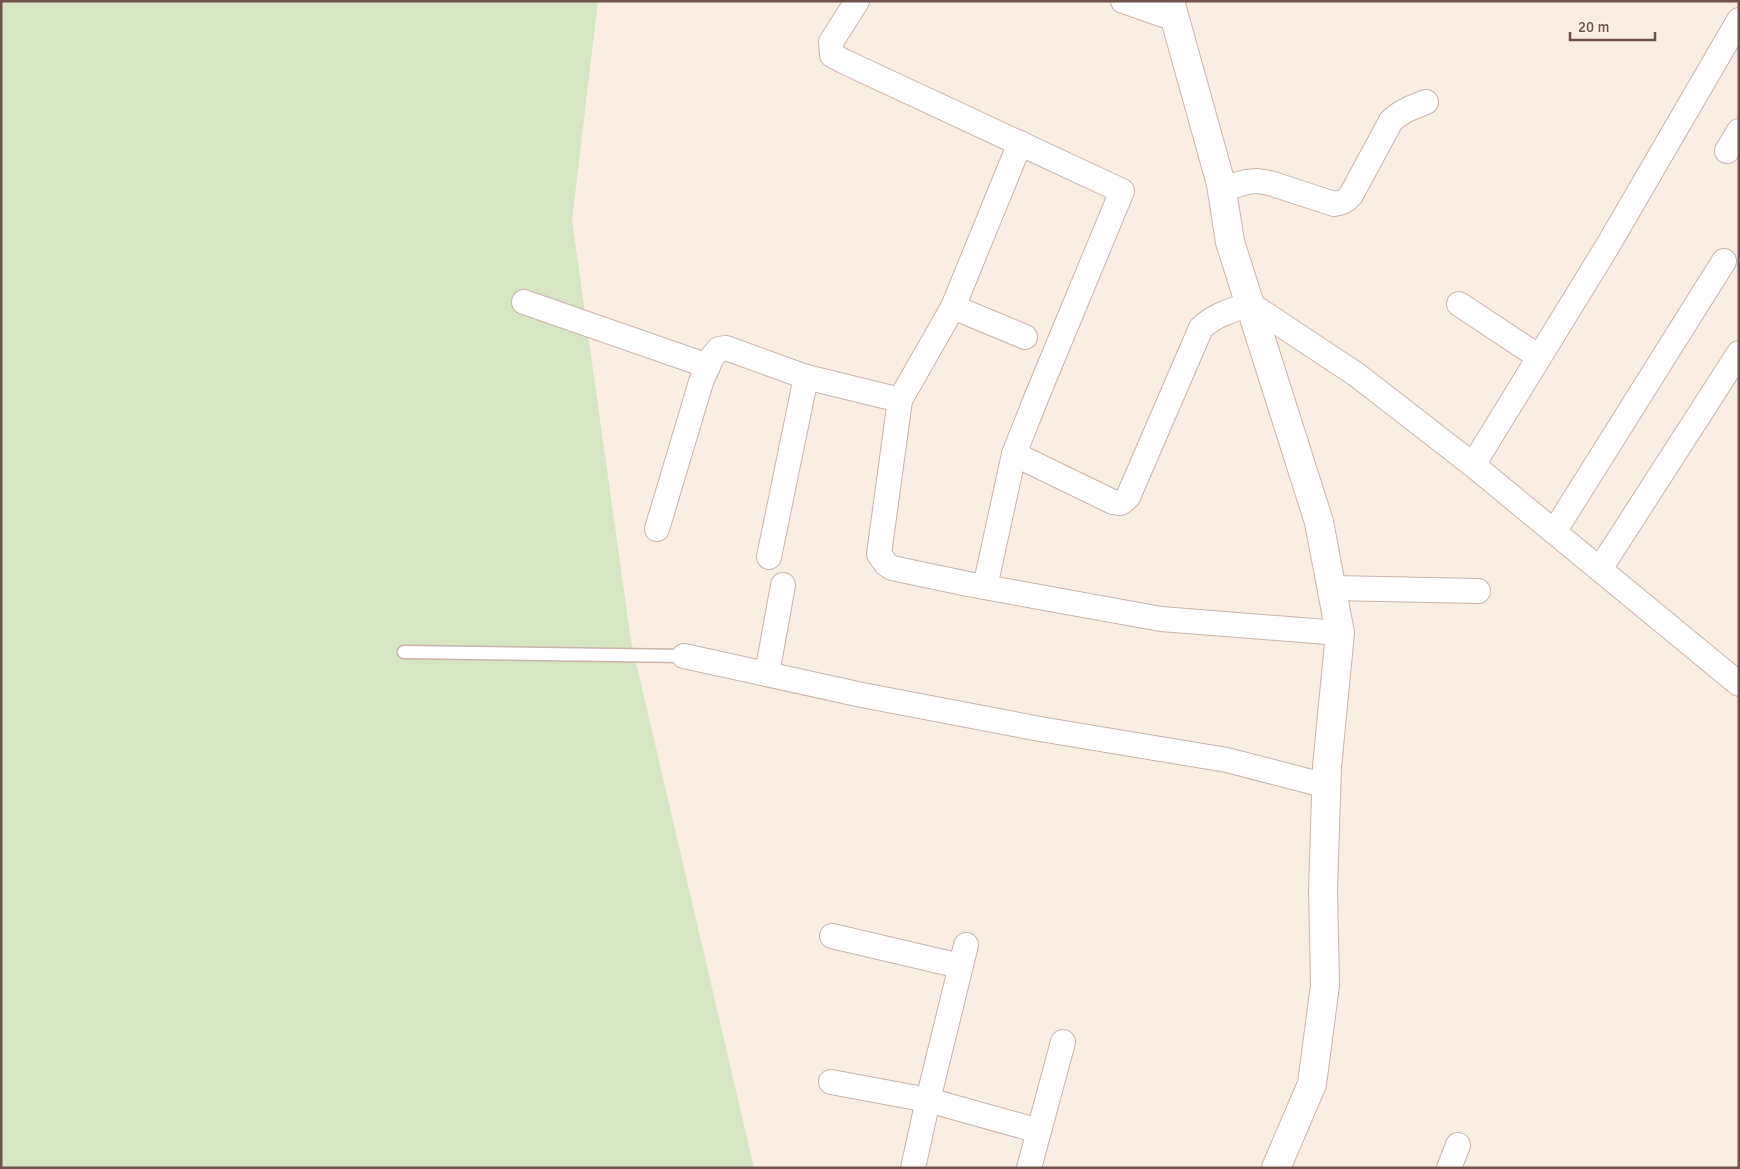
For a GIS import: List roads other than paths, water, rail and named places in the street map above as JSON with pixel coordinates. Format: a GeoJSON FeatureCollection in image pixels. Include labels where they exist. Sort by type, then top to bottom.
{"type":"FeatureCollection","features":[{"type":"Feature","properties":{"kind":"street"},"geometry":{"type":"LineString","coordinates":[[857,1],[831,42],[832,54],[842,62],[1122,190],[1036,396],[1014,454],[985,587]]}},
{"type":"Feature","properties":{"kind":"street"},"geometry":{"type":"LineString","coordinates":[[1124,1],[1172,10],[1221,184],[1230,242],[1319,522],[1340,633],[1327,767],[1323,889],[1325,985],[1312,1084],[1276,1168]]}},
{"type":"Feature","properties":{"kind":"street"},"geometry":{"type":"LineString","coordinates":[[1473,465],[1607,247],[1739,20]]}},
{"type":"Feature","properties":{"kind":"street"},"geometry":{"type":"LineString","coordinates":[[1221,184],[1237,185],[1257,181],[1270,183],[1334,204],[1341,203],[1346,201],[1351,195],[1391,121],[1407,108],[1426,102]]}},
{"type":"Feature","properties":{"kind":"street"},"geometry":{"type":"LineString","coordinates":[[1727,151],[1739,131]]}},
{"type":"Feature","properties":{"kind":"street"},"geometry":{"type":"LineString","coordinates":[[1020,143],[953,307],[900,400],[879,554],[886,564],[892,568],[985,587],[1161,618],[1340,633]]}},
{"type":"Feature","properties":{"kind":"street"},"geometry":{"type":"LineString","coordinates":[[1554,532],[1724,261]]}},
{"type":"Feature","properties":{"kind":"street"},"geometry":{"type":"LineString","coordinates":[[524,302],[708,366]]}},
{"type":"Feature","properties":{"kind":"street"},"geometry":{"type":"LineString","coordinates":[[1014,454],[1113,502],[1121,503],[1128,497],[1201,328],[1210,320],[1222,314],[1250,304]]}},
{"type":"Feature","properties":{"kind":"street"},"geometry":{"type":"LineString","coordinates":[[1250,304],[1357,375],[1473,465],[1739,684]]}},
{"type":"Feature","properties":{"kind":"street"},"geometry":{"type":"LineString","coordinates":[[1458,304],[1539,357]]}},
{"type":"Feature","properties":{"kind":"street"},"geometry":{"type":"LineString","coordinates":[[953,307],[1025,337]]}},
{"type":"Feature","properties":{"kind":"street"},"geometry":{"type":"LineString","coordinates":[[657,529],[701,382],[712,357],[719,349],[726,348],[806,377],[900,400]]}},
{"type":"Feature","properties":{"kind":"street"},"geometry":{"type":"LineString","coordinates":[[1600,569],[1739,353]]}},
{"type":"Feature","properties":{"kind":"street"},"geometry":{"type":"LineString","coordinates":[[769,557],[806,377]]}},
{"type":"Feature","properties":{"kind":"street"},"geometry":{"type":"LineString","coordinates":[[767,674],[783,586]]}},
{"type":"Feature","properties":{"kind":"street"},"geometry":{"type":"LineString","coordinates":[[1332,588],[1478,591]]}},
{"type":"Feature","properties":{"kind":"street"},"geometry":{"type":"LineString","coordinates":[[684,656],[862,695],[1040,730],[1227,760],[1327,786]]}},
{"type":"Feature","properties":{"kind":"street"},"geometry":{"type":"LineString","coordinates":[[832,936],[963,956],[913,1168]]}},
{"type":"Feature","properties":{"kind":"street"},"geometry":{"type":"LineString","coordinates":[[1029,1168],[1063,1042]]}},
{"type":"Feature","properties":{"kind":"street"},"geometry":{"type":"LineString","coordinates":[[831,1082],[928,1100],[1039,1131]]}},
{"type":"Feature","properties":{"kind":"street"},"geometry":{"type":"LineString","coordinates":[[1449,1168],[1458,1144]]}},
{"type":"Feature","properties":{"kind":"lane"},"geometry":{"type":"LineString","coordinates":[[404,652],[684,656]]}}]}
